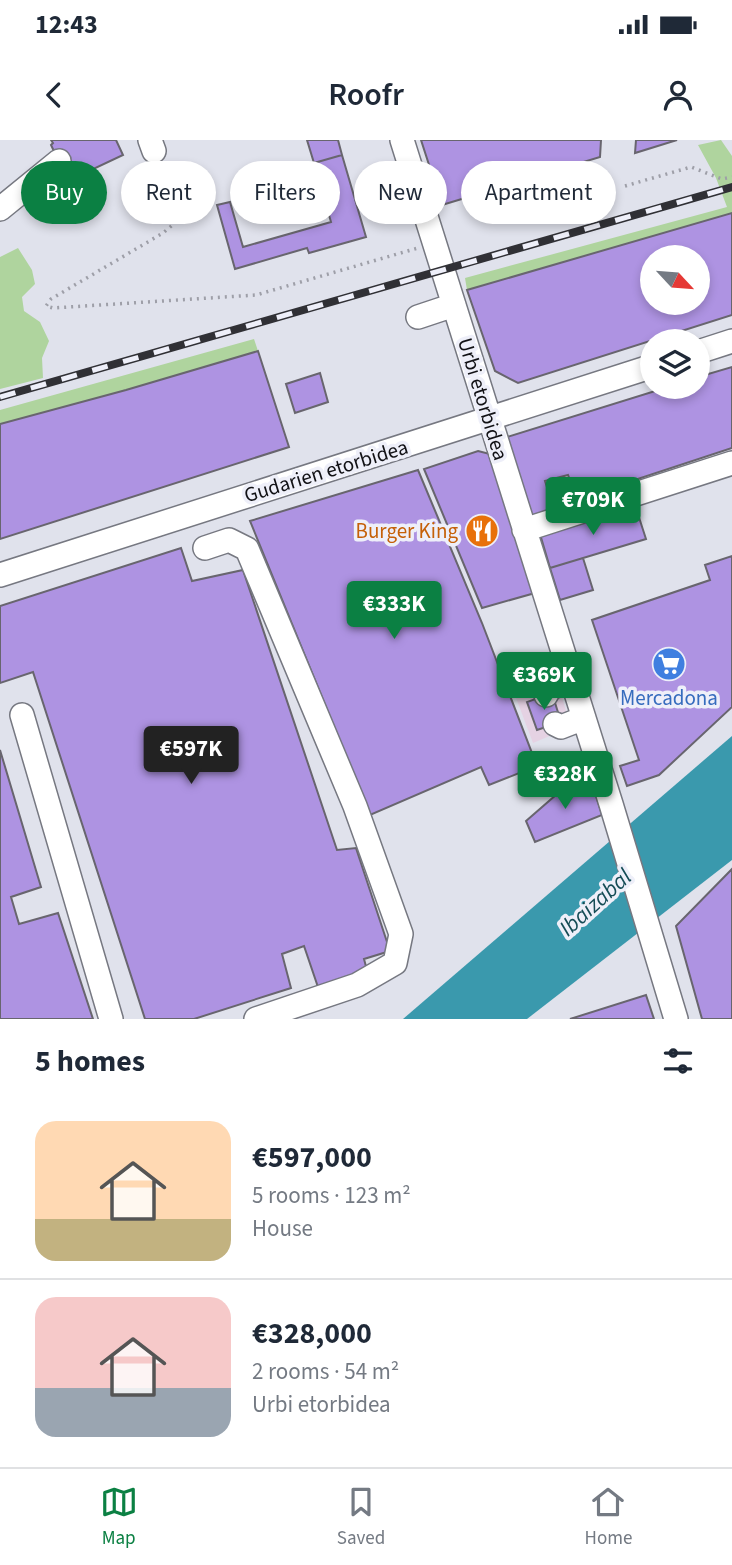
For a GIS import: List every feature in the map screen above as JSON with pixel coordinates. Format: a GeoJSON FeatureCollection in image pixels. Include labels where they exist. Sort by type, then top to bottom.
{"type":"FeatureCollection","features":[{"type":"Feature","properties":{"kind":"street","name":"Urbi etorbidea"},"geometry":{"type":"LineString","coordinates":[[402,140],[676,1019]]}},
{"type":"Feature","properties":{"kind":"street"},"geometry":{"type":"LineString","coordinates":[[0,209],[21,192]]}},
{"type":"Feature","properties":{"kind":"street"},"geometry":{"type":"LineString","coordinates":[[418,317],[454,305]]}},
{"type":"Feature","properties":{"kind":"street"},"geometry":{"type":"LineString","coordinates":[[710,348],[732,341]]}},
{"type":"Feature","properties":{"kind":"street","name":"Gudarien etorbidea"},"geometry":{"type":"LineString","coordinates":[[0,575],[640,370]]}},
{"type":"Feature","properties":{"kind":"street"},"geometry":{"type":"LineString","coordinates":[[524,530],[732,463]]}},
{"type":"Feature","properties":{"kind":"street"},"geometry":{"type":"LineString","coordinates":[[205,548],[229,540],[247,550],[355,806],[401,934],[396,963],[357,985],[256,1019]]}},
{"type":"Feature","properties":{"kind":"street"},"geometry":{"type":"LineString","coordinates":[[546,695],[550,688],[572,680]]}},
{"type":"Feature","properties":{"kind":"street"},"geometry":{"type":"LineString","coordinates":[[22,715],[111,1019]]}},
{"type":"Feature","properties":{"kind":"street"},"geometry":{"type":"LineString","coordinates":[[555,724],[561,727],[584,718]]}},
{"type":"Feature","properties":{"kind":"path"},"geometry":{"type":"LineString","coordinates":[[152,145],[179,214],[175,223],[163,233],[51,299],[46,306],[256,296],[422,247]]}},
{"type":"Feature","properties":{"kind":"path"},"geometry":{"type":"LineString","coordinates":[[625,186],[691,167],[722,179],[732,177]]}},
{"type":"Feature","properties":{"kind":"shaded area"},"geometry":{"type":"Polygon","coordinates":[[[555,675],[571,727],[533,743],[513,690],[555,675]]]}},
{"type":"Feature","properties":{"kind":"green space"},"geometry":{"type":"Polygon","coordinates":[[[721,140],[732,156],[732,213],[467,290],[465,278],[727,207],[716,178],[698,145],[721,140]]]}},
{"type":"Feature","properties":{"kind":"green space"},"geometry":{"type":"Polygon","coordinates":[[[18,248],[32,270],[35,284],[22,297],[24,311],[40,322],[49,341],[42,358],[43,378],[0,389],[0,257],[18,248]]]}},
{"type":"Feature","properties":{"kind":"green space"},"geometry":{"type":"Polygon","coordinates":[[[254,339],[258,351],[0,424],[0,410],[254,339]]]}},
{"type":"Feature","properties":{"kind":"water","name":"Ibaizabal"},"geometry":{"type":"Polygon","coordinates":[[[732,736],[732,860],[527,1019],[403,1019],[732,736]]]}},
{"type":"Feature","properties":{"kind":"building"},"geometry":{"type":"Polygon","coordinates":[[[51,140],[116,140],[123,155],[107,163],[59,161],[51,145],[51,140]]]}},
{"type":"Feature","properties":{"kind":"building"},"geometry":{"type":"Polygon","coordinates":[[[307,140],[338,140],[342,155],[313,161],[307,140]]]}},
{"type":"Feature","properties":{"kind":"building"},"geometry":{"type":"Polygon","coordinates":[[[421,140],[601,140],[600,157],[587,161],[461,161],[461,199],[447,203],[447,161],[428,161],[421,140]]]}},
{"type":"Feature","properties":{"kind":"building"},"geometry":{"type":"Polygon","coordinates":[[[636,140],[677,140],[635,153],[636,140]]]}},
{"type":"Feature","properties":{"kind":"building"},"geometry":{"type":"Polygon","coordinates":[[[342,155],[354,196],[354,224],[362,224],[366,237],[309,253],[307,248],[235,269],[217,205],[230,202],[230,224],[236,224],[243,247],[324,224],[340,224],[340,161],[321,161],[342,155]]]}},
{"type":"Feature","properties":{"kind":"building"},"geometry":{"type":"Polygon","coordinates":[[[732,213],[732,315],[688,329],[640,329],[640,344],[518,383],[495,371],[467,290],[732,213]]]}},
{"type":"Feature","properties":{"kind":"building"},"geometry":{"type":"Polygon","coordinates":[[[258,351],[289,447],[0,539],[0,424],[258,351]]]}},
{"type":"Feature","properties":{"kind":"building"},"geometry":{"type":"Polygon","coordinates":[[[732,367],[732,448],[577,499],[568,475],[545,481],[554,509],[530,516],[504,438],[640,396],[640,399],[710,399],[710,373],[732,367]]]}},
{"type":"Feature","properties":{"kind":"building"},"geometry":{"type":"Polygon","coordinates":[[[320,373],[328,402],[295,413],[286,384],[320,373]]]}},
{"type":"Feature","properties":{"kind":"building","name":"Burger King"},"geometry":{"type":"Polygon","coordinates":[[[478,451],[490,454],[535,593],[482,608],[424,469],[478,451]]]}},
{"type":"Feature","properties":{"kind":"building"},"geometry":{"type":"Polygon","coordinates":[[[418,470],[482,623],[537,766],[489,785],[481,767],[370,815],[250,521],[418,470]]]}},
{"type":"Feature","properties":{"kind":"building"},"geometry":{"type":"Polygon","coordinates":[[[635,505],[646,539],[550,568],[540,534],[635,505]]]}},
{"type":"Feature","properties":{"kind":"building"},"geometry":{"type":"Polygon","coordinates":[[[181,548],[192,581],[243,570],[337,850],[356,848],[390,951],[364,959],[368,974],[319,990],[304,946],[282,954],[291,988],[194,1019],[145,1019],[33,672],[0,683],[0,606],[181,548]]]}},
{"type":"Feature","properties":{"kind":"building","name":"Mercadona"},"geometry":{"type":"Polygon","coordinates":[[[732,556],[732,707],[659,775],[627,786],[620,766],[639,760],[592,620],[710,580],[705,565],[732,556]]]}},
{"type":"Feature","properties":{"kind":"building"},"geometry":{"type":"Polygon","coordinates":[[[583,558],[593,590],[560,600],[550,568],[583,558]]]}},
{"type":"Feature","properties":{"kind":"building"},"geometry":{"type":"Polygon","coordinates":[[[552,693],[561,722],[537,730],[527,702],[552,693]]]}},
{"type":"Feature","properties":{"kind":"building"},"geometry":{"type":"Polygon","coordinates":[[[0,750],[41,887],[11,897],[19,924],[58,913],[93,1019],[0,1019],[0,750]]]}},
{"type":"Feature","properties":{"kind":"building"},"geometry":{"type":"Polygon","coordinates":[[[591,779],[602,815],[535,842],[526,821],[564,788],[591,779]]]}},
{"type":"Feature","properties":{"kind":"building"},"geometry":{"type":"Polygon","coordinates":[[[732,869],[732,1019],[702,1019],[676,926],[732,869]]]}},
{"type":"Feature","properties":{"kind":"building"},"geometry":{"type":"Polygon","coordinates":[[[646,995],[654,1019],[570,1019],[646,995]]]}},
{"type":"Feature","properties":{"kind":"railway"},"geometry":{"type":"LineString","coordinates":[[0,397],[732,187]]}},
{"type":"Feature","properties":{"kind":"place","name":"Burger King"},"geometry":{"type":"Point","coordinates":[482,531]}},
{"type":"Feature","properties":{"kind":"place","name":"Mercadona"},"geometry":{"type":"Point","coordinates":[669,664]}}]}
